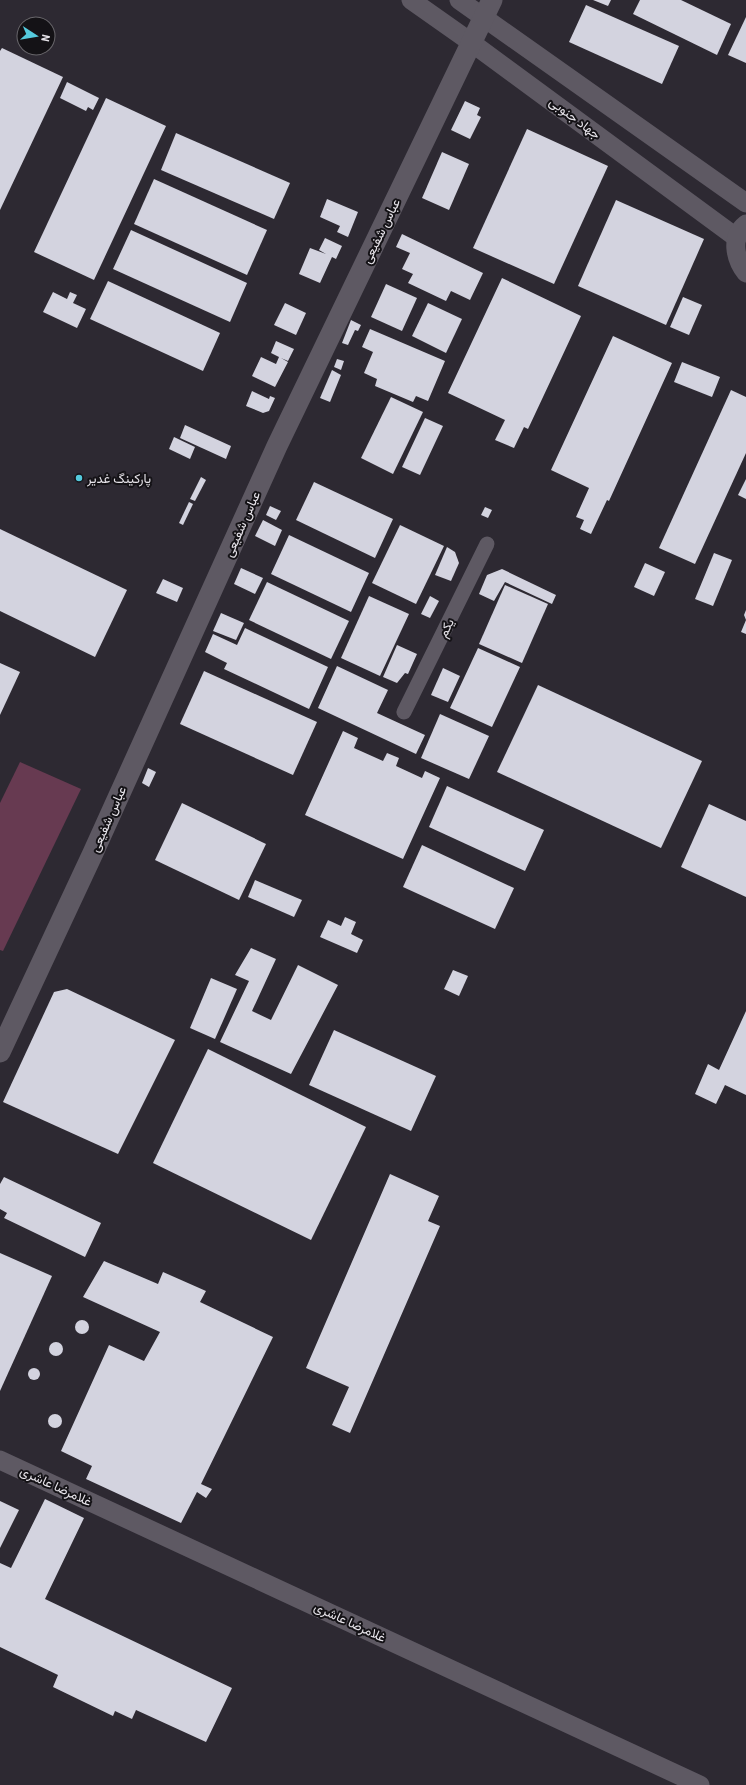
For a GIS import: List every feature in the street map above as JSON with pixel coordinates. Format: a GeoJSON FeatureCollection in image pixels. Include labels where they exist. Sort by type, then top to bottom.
{"type":"FeatureCollection","features":[{"type":"Feature","properties":{"kind":"main road","name":"عباس شفیعی"},"geometry":{"type":"LineString","coordinates":[[0,1052],[96,846],[277,446],[467,39],[477,6]]}},
{"type":"Feature","properties":{"kind":"main road","name":"عباس شفیعی"},"geometry":{"type":"LineString","coordinates":[[0,1019],[267,441],[467,39]]}},
{"type":"Feature","properties":{"kind":"street","name":"جهاد جنوبی"},"geometry":{"type":"LineString","coordinates":[[411,0],[741,231]]}},
{"type":"Feature","properties":{"kind":"street"},"geometry":{"type":"LineString","coordinates":[[477,6],[746,203]]}},
{"type":"Feature","properties":{"kind":"street"},"geometry":{"type":"LineString","coordinates":[[741,231],[735,248],[736,258],[746,273]]}},
{"type":"Feature","properties":{"kind":"street","name":"یکم"},"geometry":{"type":"LineString","coordinates":[[404,712],[487,544]]}},
{"type":"Feature","properties":{"kind":"street","name":"غلامرضا عاشری"},"geometry":{"type":"LineString","coordinates":[[0,1460],[700,1785]]}},
{"type":"Feature","properties":{"kind":"shaded area"},"geometry":{"type":"Polygon","coordinates":[[[20,762],[81,789],[3,951],[0,950],[0,803],[20,762]]]}},
{"type":"Feature","properties":{"kind":"building"},"geometry":{"type":"Polygon","coordinates":[[[593,0],[611,0],[608,6],[593,0]]]}},
{"type":"Feature","properties":{"kind":"building"},"geometry":{"type":"Polygon","coordinates":[[[640,0],[681,0],[731,24],[717,55],[633,14],[640,0]]]}},
{"type":"Feature","properties":{"kind":"building"},"geometry":{"type":"Polygon","coordinates":[[[586,5],[679,46],[662,84],[569,42],[586,5]]]}},
{"type":"Feature","properties":{"kind":"building"},"geometry":{"type":"Polygon","coordinates":[[[746,17],[746,63],[728,55],[746,17]]]}},
{"type":"Feature","properties":{"kind":"building"},"geometry":{"type":"Polygon","coordinates":[[[2,48],[16,56],[63,77],[0,210],[0,51],[2,48]]]}},
{"type":"Feature","properties":{"kind":"building"},"geometry":{"type":"Polygon","coordinates":[[[67,82],[99,98],[93,110],[88,107],[86,111],[60,98],[67,82]]]}},
{"type":"Feature","properties":{"kind":"building"},"geometry":{"type":"Polygon","coordinates":[[[106,98],[166,126],[94,280],[34,252],[106,98]]]}},
{"type":"Feature","properties":{"kind":"building"},"geometry":{"type":"Polygon","coordinates":[[[465,101],[480,108],[477,115],[481,117],[470,139],[451,130],[465,101]]]}},
{"type":"Feature","properties":{"kind":"building"},"geometry":{"type":"Polygon","coordinates":[[[527,129],[608,166],[554,284],[473,248],[527,129]]]}},
{"type":"Feature","properties":{"kind":"building"},"geometry":{"type":"Polygon","coordinates":[[[176,133],[290,183],[274,219],[161,170],[176,133]]]}},
{"type":"Feature","properties":{"kind":"building"},"geometry":{"type":"Polygon","coordinates":[[[442,152],[469,164],[449,210],[422,198],[442,152]]]}},
{"type":"Feature","properties":{"kind":"building"},"geometry":{"type":"Polygon","coordinates":[[[154,179],[267,230],[247,275],[134,224],[154,179]]]}},
{"type":"Feature","properties":{"kind":"building"},"geometry":{"type":"Polygon","coordinates":[[[327,199],[358,212],[348,237],[337,232],[340,226],[320,217],[327,199]]]}},
{"type":"Feature","properties":{"kind":"building"},"geometry":{"type":"Polygon","coordinates":[[[616,200],[704,239],[666,325],[578,286],[616,200]]]}},
{"type":"Feature","properties":{"kind":"building"},"geometry":{"type":"Polygon","coordinates":[[[131,230],[247,283],[230,322],[113,269],[131,230]]]}},
{"type":"Feature","properties":{"kind":"building"},"geometry":{"type":"Polygon","coordinates":[[[402,234],[483,273],[470,300],[451,291],[446,301],[408,283],[413,274],[402,269],[410,253],[396,247],[402,234]]]}},
{"type":"Feature","properties":{"kind":"building"},"geometry":{"type":"Polygon","coordinates":[[[325,238],[342,246],[336,259],[332,257],[320,283],[299,274],[310,248],[326,254],[319,250],[325,238]]]}},
{"type":"Feature","properties":{"kind":"building"},"geometry":{"type":"Polygon","coordinates":[[[502,278],[581,316],[528,429],[524,427],[514,448],[495,440],[505,420],[448,393],[502,278]]]}},
{"type":"Feature","properties":{"kind":"building"},"geometry":{"type":"Polygon","coordinates":[[[108,281],[220,333],[203,371],[90,319],[108,281]]]}},
{"type":"Feature","properties":{"kind":"building"},"geometry":{"type":"Polygon","coordinates":[[[386,284],[417,298],[402,331],[371,317],[386,284]]]}},
{"type":"Feature","properties":{"kind":"building"},"geometry":{"type":"Polygon","coordinates":[[[53,292],[67,299],[70,292],[77,295],[73,303],[86,309],[77,328],[43,312],[53,292]]]}},
{"type":"Feature","properties":{"kind":"building"},"geometry":{"type":"Polygon","coordinates":[[[683,297],[702,305],[689,335],[670,327],[683,297]]]}},
{"type":"Feature","properties":{"kind":"building"},"geometry":{"type":"Polygon","coordinates":[[[285,303],[306,313],[296,335],[274,325],[285,303]]]}},
{"type":"Feature","properties":{"kind":"building"},"geometry":{"type":"Polygon","coordinates":[[[428,303],[462,319],[446,353],[412,336],[428,303]]]}},
{"type":"Feature","properties":{"kind":"building"},"geometry":{"type":"Polygon","coordinates":[[[351,320],[361,325],[358,331],[355,330],[348,345],[342,343],[351,320]]]}},
{"type":"Feature","properties":{"kind":"building"},"geometry":{"type":"Polygon","coordinates":[[[370,329],[445,361],[428,401],[416,396],[413,402],[375,386],[377,379],[364,373],[373,352],[362,347],[370,329]]]}},
{"type":"Feature","properties":{"kind":"building"},"geometry":{"type":"Polygon","coordinates":[[[613,336],[672,363],[609,501],[607,500],[591,534],[580,529],[584,520],[576,517],[589,488],[551,470],[613,336]]]}},
{"type":"Feature","properties":{"kind":"building"},"geometry":{"type":"Polygon","coordinates":[[[276,341],[294,349],[288,361],[281,358],[288,362],[275,387],[252,376],[261,357],[276,364],[279,357],[271,353],[276,341]]]}},
{"type":"Feature","properties":{"kind":"building"},"geometry":{"type":"Polygon","coordinates":[[[337,359],[344,361],[341,370],[334,367],[337,359]]]}},
{"type":"Feature","properties":{"kind":"building"},"geometry":{"type":"Polygon","coordinates":[[[682,362],[720,377],[712,397],[674,382],[682,362]]]}},
{"type":"Feature","properties":{"kind":"building"},"geometry":{"type":"Polygon","coordinates":[[[332,370],[341,375],[330,402],[320,398],[332,370]]]}},
{"type":"Feature","properties":{"kind":"building"},"geometry":{"type":"Polygon","coordinates":[[[731,390],[746,397],[746,453],[695,564],[659,548],[731,390]]]}},
{"type":"Feature","properties":{"kind":"building"},"geometry":{"type":"Polygon","coordinates":[[[252,391],[269,399],[270,396],[275,398],[269,411],[263,413],[246,406],[252,391]]]}},
{"type":"Feature","properties":{"kind":"building"},"geometry":{"type":"Polygon","coordinates":[[[391,397],[423,412],[393,474],[361,458],[391,397]]]}},
{"type":"Feature","properties":{"kind":"building"},"geometry":{"type":"Polygon","coordinates":[[[425,418],[443,426],[420,475],[402,467],[425,418]]]}},
{"type":"Feature","properties":{"kind":"building"},"geometry":{"type":"Polygon","coordinates":[[[185,425],[231,446],[226,459],[180,438],[185,425]]]}},
{"type":"Feature","properties":{"kind":"building"},"geometry":{"type":"Polygon","coordinates":[[[174,437],[195,447],[190,459],[169,449],[174,437]]]}},
{"type":"Feature","properties":{"kind":"building"},"geometry":{"type":"Polygon","coordinates":[[[201,477],[206,480],[195,501],[190,499],[201,477]]]}},
{"type":"Feature","properties":{"kind":"building"},"geometry":{"type":"Polygon","coordinates":[[[746,479],[746,499],[738,495],[746,479]]]}},
{"type":"Feature","properties":{"kind":"building"},"geometry":{"type":"Polygon","coordinates":[[[314,482],[393,519],[375,558],[296,520],[314,482]]]}},
{"type":"Feature","properties":{"kind":"building"},"geometry":{"type":"Polygon","coordinates":[[[189,502],[193,504],[183,525],[179,523],[189,502]]]}},
{"type":"Feature","properties":{"kind":"building"},"geometry":{"type":"Polygon","coordinates":[[[270,506],[281,511],[276,520],[266,515],[270,506]]]}},
{"type":"Feature","properties":{"kind":"building"},"geometry":{"type":"Polygon","coordinates":[[[485,507],[492,510],[488,518],[481,515],[485,507]]]}},
{"type":"Feature","properties":{"kind":"building"},"geometry":{"type":"Polygon","coordinates":[[[263,520],[282,530],[275,546],[255,536],[263,520]]]}},
{"type":"Feature","properties":{"kind":"building"},"geometry":{"type":"Polygon","coordinates":[[[400,525],[444,546],[416,604],[372,583],[400,525]]]}},
{"type":"Feature","properties":{"kind":"building"},"geometry":{"type":"Polygon","coordinates":[[[0,529],[127,590],[95,657],[0,611],[0,529]]]}},
{"type":"Feature","properties":{"kind":"building"},"geometry":{"type":"Polygon","coordinates":[[[289,535],[369,573],[351,612],[271,574],[289,535]]]}},
{"type":"Feature","properties":{"kind":"building"},"geometry":{"type":"Polygon","coordinates":[[[447,547],[455,552],[459,563],[451,581],[435,575],[447,547]]]}},
{"type":"Feature","properties":{"kind":"building"},"geometry":{"type":"Polygon","coordinates":[[[714,553],[732,560],[713,606],[695,599],[714,553]]]}},
{"type":"Feature","properties":{"kind":"building"},"geometry":{"type":"Polygon","coordinates":[[[645,563],[665,572],[654,596],[634,587],[645,563]]]}},
{"type":"Feature","properties":{"kind":"building"},"geometry":{"type":"Polygon","coordinates":[[[241,568],[263,578],[255,594],[234,584],[241,568]]]}},
{"type":"Feature","properties":{"kind":"building"},"geometry":{"type":"Polygon","coordinates":[[[502,569],[556,595],[552,604],[505,582],[494,601],[479,594],[487,575],[502,569]]]}},
{"type":"Feature","properties":{"kind":"building"},"geometry":{"type":"Polygon","coordinates":[[[163,579],[183,588],[177,602],[156,593],[163,579]]]}},
{"type":"Feature","properties":{"kind":"building"},"geometry":{"type":"Polygon","coordinates":[[[267,582],[349,621],[331,659],[249,620],[267,582]]]}},
{"type":"Feature","properties":{"kind":"building"},"geometry":{"type":"Polygon","coordinates":[[[505,585],[548,604],[522,663],[479,644],[505,585]]]}},
{"type":"Feature","properties":{"kind":"building"},"geometry":{"type":"Polygon","coordinates":[[[369,596],[409,614],[380,676],[341,658],[369,596]]]}},
{"type":"Feature","properties":{"kind":"building"},"geometry":{"type":"Polygon","coordinates":[[[430,596],[439,601],[430,618],[421,614],[430,596]]]}},
{"type":"Feature","properties":{"kind":"building"},"geometry":{"type":"Polygon","coordinates":[[[221,613],[244,623],[236,640],[213,631],[221,613]]]}},
{"type":"Feature","properties":{"kind":"building"},"geometry":{"type":"Polygon","coordinates":[[[746,620],[746,634],[741,632],[746,620]]]}},
{"type":"Feature","properties":{"kind":"building"},"geometry":{"type":"Polygon","coordinates":[[[245,628],[328,667],[309,709],[224,669],[227,663],[205,652],[213,634],[237,645],[245,628]]]}},
{"type":"Feature","properties":{"kind":"building"},"geometry":{"type":"Polygon","coordinates":[[[397,645],[417,654],[408,674],[405,673],[397,683],[383,677],[397,645]]]}},
{"type":"Feature","properties":{"kind":"building"},"geometry":{"type":"Polygon","coordinates":[[[478,648],[520,667],[492,727],[450,708],[478,648]]]}},
{"type":"Feature","properties":{"kind":"building"},"geometry":{"type":"Polygon","coordinates":[[[0,663],[20,672],[0,715],[0,663]]]}},
{"type":"Feature","properties":{"kind":"building"},"geometry":{"type":"Polygon","coordinates":[[[337,666],[388,690],[377,713],[425,735],[416,754],[318,708],[337,666]]]}},
{"type":"Feature","properties":{"kind":"building"},"geometry":{"type":"Polygon","coordinates":[[[443,668],[460,676],[448,702],[431,695],[443,668]]]}},
{"type":"Feature","properties":{"kind":"building"},"geometry":{"type":"Polygon","coordinates":[[[204,671],[317,722],[293,775],[180,724],[204,671]]]}},
{"type":"Feature","properties":{"kind":"building"},"geometry":{"type":"Polygon","coordinates":[[[538,685],[702,761],[661,848],[497,772],[538,685]]]}},
{"type":"Feature","properties":{"kind":"building"},"geometry":{"type":"Polygon","coordinates":[[[440,714],[489,736],[469,779],[421,758],[440,714]]]}},
{"type":"Feature","properties":{"kind":"building"},"geometry":{"type":"Polygon","coordinates":[[[343,731],[358,738],[354,748],[383,761],[387,753],[399,758],[396,766],[422,778],[425,771],[440,778],[403,859],[305,815],[343,731]]]}},
{"type":"Feature","properties":{"kind":"building"},"geometry":{"type":"Polygon","coordinates":[[[148,768],[156,772],[149,787],[142,783],[148,768]]]}},
{"type":"Feature","properties":{"kind":"building"},"geometry":{"type":"Polygon","coordinates":[[[447,786],[544,830],[525,871],[429,827],[447,786]]]}},
{"type":"Feature","properties":{"kind":"building"},"geometry":{"type":"Polygon","coordinates":[[[182,803],[266,844],[239,900],[155,860],[182,803]]]}},
{"type":"Feature","properties":{"kind":"building"},"geometry":{"type":"Polygon","coordinates":[[[709,804],[746,821],[746,897],[681,867],[709,804]]]}},
{"type":"Feature","properties":{"kind":"building"},"geometry":{"type":"Polygon","coordinates":[[[422,845],[514,888],[495,929],[403,887],[422,845]]]}},
{"type":"Feature","properties":{"kind":"building"},"geometry":{"type":"Polygon","coordinates":[[[255,880],[302,900],[294,917],[248,897],[255,880]]]}},
{"type":"Feature","properties":{"kind":"building"},"geometry":{"type":"Polygon","coordinates":[[[345,917],[356,922],[351,934],[363,940],[357,953],[320,937],[328,920],[341,926],[345,917]]]}},
{"type":"Feature","properties":{"kind":"building"},"geometry":{"type":"Polygon","coordinates":[[[251,948],[276,959],[252,1011],[271,1020],[298,965],[338,985],[291,1074],[220,1042],[249,981],[235,975],[251,948]]]}},
{"type":"Feature","properties":{"kind":"building"},"geometry":{"type":"Polygon","coordinates":[[[453,970],[468,976],[459,996],[444,989],[453,970]]]}},
{"type":"Feature","properties":{"kind":"building"},"geometry":{"type":"Polygon","coordinates":[[[211,978],[237,989],[215,1039],[190,1028],[211,978]]]}},
{"type":"Feature","properties":{"kind":"building"},"geometry":{"type":"Polygon","coordinates":[[[67,989],[175,1040],[118,1154],[3,1102],[54,992],[67,989]]]}},
{"type":"Feature","properties":{"kind":"building"},"geometry":{"type":"Polygon","coordinates":[[[746,1011],[746,1095],[725,1085],[716,1104],[695,1094],[708,1064],[719,1070],[746,1011]]]}},
{"type":"Feature","properties":{"kind":"building"},"geometry":{"type":"Polygon","coordinates":[[[334,1030],[436,1076],[411,1131],[309,1085],[334,1030]]]}},
{"type":"Feature","properties":{"kind":"building"},"geometry":{"type":"Polygon","coordinates":[[[208,1049],[366,1127],[311,1240],[153,1163],[208,1049]]]}},
{"type":"Feature","properties":{"kind":"building"},"geometry":{"type":"Polygon","coordinates":[[[390,1174],[439,1196],[428,1221],[440,1226],[350,1433],[332,1425],[349,1387],[306,1368],[390,1174]]]}},
{"type":"Feature","properties":{"kind":"building"},"geometry":{"type":"Polygon","coordinates":[[[4,1177],[101,1223],[85,1257],[4,1218],[7,1213],[0,1209],[0,1184],[4,1177]]]}},
{"type":"Feature","properties":{"kind":"building"},"geometry":{"type":"Polygon","coordinates":[[[0,1253],[52,1276],[0,1391],[0,1253]]]}},
{"type":"Feature","properties":{"kind":"building"},"geometry":{"type":"Polygon","coordinates":[[[104,1261],[158,1284],[163,1272],[206,1291],[200,1302],[273,1337],[201,1484],[212,1489],[206,1498],[197,1492],[181,1523],[86,1479],[92,1466],[61,1451],[109,1345],[144,1361],[160,1332],[83,1297],[104,1261]]]}},
{"type":"Feature","properties":{"kind":"building"},"geometry":{"type":"Polygon","coordinates":[[[79,1320],[85,1320],[89,1324],[89,1330],[85,1334],[79,1334],[75,1330],[75,1324],[79,1320]]]}},
{"type":"Feature","properties":{"kind":"building"},"geometry":{"type":"Polygon","coordinates":[[[56,1342],[61,1344],[63,1349],[61,1354],[56,1356],[51,1354],[49,1349],[51,1344],[56,1342]]]}},
{"type":"Feature","properties":{"kind":"building"},"geometry":{"type":"Polygon","coordinates":[[[32,1368],[36,1368],[40,1374],[36,1380],[32,1380],[28,1376],[28,1372],[32,1368]]]}},
{"type":"Feature","properties":{"kind":"building"},"geometry":{"type":"Polygon","coordinates":[[[52,1414],[58,1414],[62,1418],[62,1424],[58,1428],[52,1428],[48,1424],[48,1418],[52,1414]]]}},
{"type":"Feature","properties":{"kind":"building"},"geometry":{"type":"Polygon","coordinates":[[[45,1499],[84,1518],[45,1599],[232,1688],[206,1742],[136,1710],[132,1719],[115,1711],[113,1716],[53,1687],[58,1675],[0,1647],[0,1563],[11,1568],[45,1499]]]}},
{"type":"Feature","properties":{"kind":"building"},"geometry":{"type":"Polygon","coordinates":[[[0,1501],[19,1510],[0,1548],[0,1501]]]}},
{"type":"Feature","properties":{"kind":"place","name":"پارکینگ غدیر"},"geometry":{"type":"Point","coordinates":[79,478]}}]}
